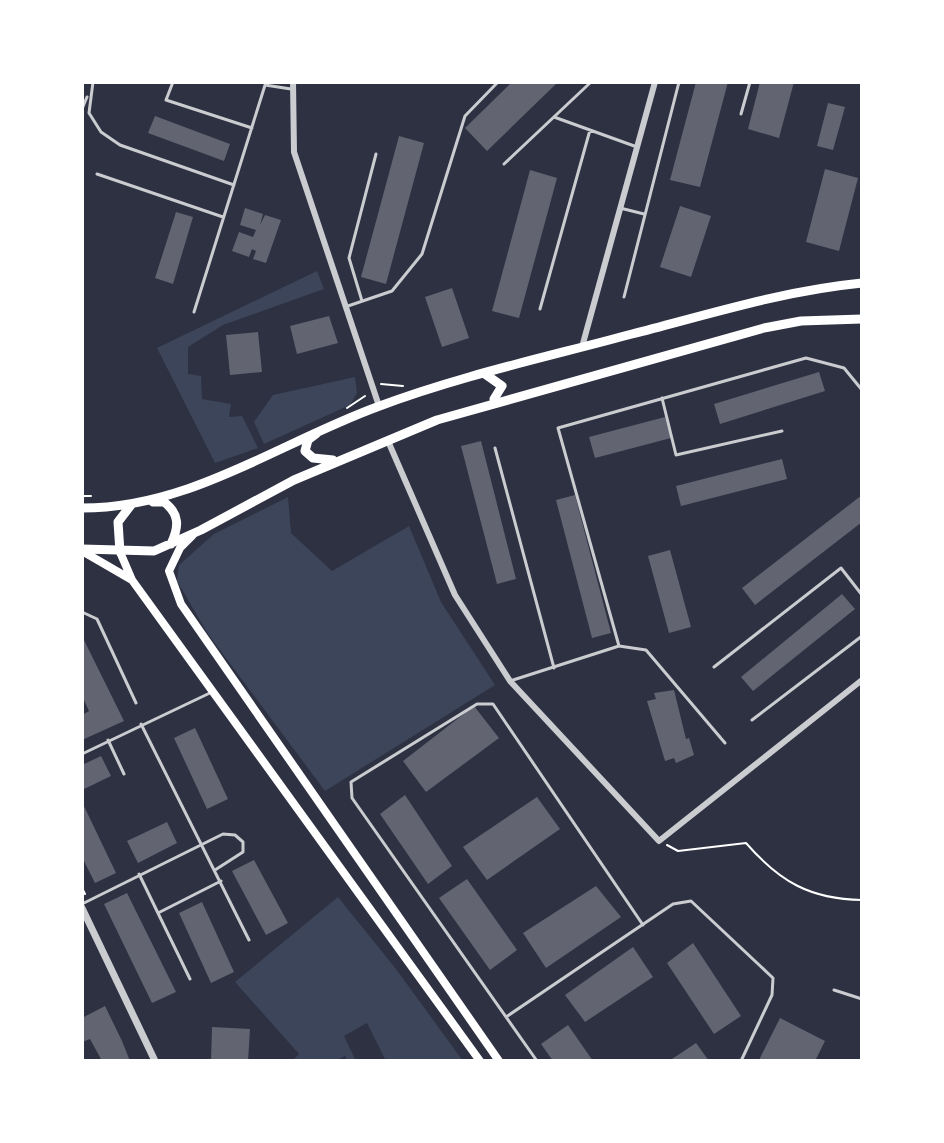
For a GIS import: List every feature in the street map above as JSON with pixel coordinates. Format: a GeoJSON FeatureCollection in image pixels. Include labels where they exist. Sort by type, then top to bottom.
{"type":"FeatureCollection","features":[{"type":"Feature","properties":{"kind":"main road"},"geometry":{"type":"LineString","coordinates":[[480,1061],[132,580],[117,540],[121,515],[130,506],[210,482],[325,427],[379,406],[744,302],[799,290],[862,283]]}},
{"type":"Feature","properties":{"kind":"main road"},"geometry":{"type":"LineString","coordinates":[[82,550],[154,551],[387,438],[492,402],[764,328],[801,321],[862,319]]}},
{"type":"Feature","properties":{"kind":"main road"},"geometry":{"type":"LineString","coordinates":[[485,374],[502,386],[500,394],[492,402]]}},
{"type":"Feature","properties":{"kind":"main road"},"geometry":{"type":"LineString","coordinates":[[325,427],[308,440],[305,451],[313,458],[340,460]]}},
{"type":"Feature","properties":{"kind":"main road"},"geometry":{"type":"LineString","coordinates":[[82,508],[143,501],[164,502],[173,509],[177,532],[171,544],[169,571],[181,604],[499,1061]]}},
{"type":"Feature","properties":{"kind":"main road"},"geometry":{"type":"LineString","coordinates":[[169,571],[183,543],[201,530]]}},
{"type":"Feature","properties":{"kind":"main road"},"geometry":{"type":"LineString","coordinates":[[82,550],[132,580]]}},
{"type":"Feature","properties":{"kind":"street"},"geometry":{"type":"LineString","coordinates":[[582,347],[655,82]]}},
{"type":"Feature","properties":{"kind":"street"},"geometry":{"type":"LineString","coordinates":[[292,86],[294,152],[379,406]]}},
{"type":"Feature","properties":{"kind":"street"},"geometry":{"type":"LineString","coordinates":[[387,438],[455,595],[510,681],[659,841],[862,680]]}},
{"type":"Feature","properties":{"kind":"street"},"geometry":{"type":"LineString","coordinates":[[82,906],[155,1061]]}},
{"type":"Feature","properties":{"kind":"lane"},"geometry":{"type":"LineString","coordinates":[[82,109],[93,82]]}},
{"type":"Feature","properties":{"kind":"lane"},"geometry":{"type":"LineString","coordinates":[[173,82],[166,100],[252,128]]}},
{"type":"Feature","properties":{"kind":"lane"},"geometry":{"type":"LineString","coordinates":[[344,307],[392,291],[422,254],[465,116],[498,82]]}},
{"type":"Feature","properties":{"kind":"lane"},"geometry":{"type":"LineString","coordinates":[[504,164],[591,82]]}},
{"type":"Feature","properties":{"kind":"lane"},"geometry":{"type":"LineString","coordinates":[[624,297],[679,82]]}},
{"type":"Feature","properties":{"kind":"lane"},"geometry":{"type":"LineString","coordinates":[[741,114],[750,82]]}},
{"type":"Feature","properties":{"kind":"lane"},"geometry":{"type":"LineString","coordinates":[[194,312],[266,84],[292,86]]}},
{"type":"Feature","properties":{"kind":"lane"},"geometry":{"type":"LineString","coordinates":[[88,94],[89,113],[110,140],[234,185]]}},
{"type":"Feature","properties":{"kind":"lane"},"geometry":{"type":"LineString","coordinates":[[554,117],[637,147]]}},
{"type":"Feature","properties":{"kind":"lane"},"geometry":{"type":"LineString","coordinates":[[540,309],[590,130]]}},
{"type":"Feature","properties":{"kind":"lane"},"geometry":{"type":"LineString","coordinates":[[362,301],[349,258],[376,154]]}},
{"type":"Feature","properties":{"kind":"lane"},"geometry":{"type":"LineString","coordinates":[[97,174],[223,217]]}},
{"type":"Feature","properties":{"kind":"lane"},"geometry":{"type":"LineString","coordinates":[[620,208],[644,214]]}},
{"type":"Feature","properties":{"kind":"lane"},"geometry":{"type":"LineString","coordinates":[[619,646],[558,428],[806,358],[844,368],[862,390]]}},
{"type":"Feature","properties":{"kind":"lane"},"geometry":{"type":"LineString","coordinates":[[662,398],[676,455],[782,431]]}},
{"type":"Feature","properties":{"kind":"lane"},"geometry":{"type":"LineString","coordinates":[[495,448],[554,668]]}},
{"type":"Feature","properties":{"kind":"lane"},"geometry":{"type":"LineString","coordinates":[[714,667],[841,568],[862,595]]}},
{"type":"Feature","properties":{"kind":"lane"},"geometry":{"type":"LineString","coordinates":[[82,612],[97,619],[136,703]]}},
{"type":"Feature","properties":{"kind":"lane"},"geometry":{"type":"LineString","coordinates":[[752,720],[862,636]]}},
{"type":"Feature","properties":{"kind":"lane"},"geometry":{"type":"LineString","coordinates":[[510,681],[619,646],[646,650],[725,743]]}},
{"type":"Feature","properties":{"kind":"lane"},"geometry":{"type":"LineString","coordinates":[[82,754],[212,692]]}},
{"type":"Feature","properties":{"kind":"lane"},"geometry":{"type":"LineString","coordinates":[[537,1061],[352,798],[351,782],[477,704],[493,704],[643,925]]}},
{"type":"Feature","properties":{"kind":"lane"},"geometry":{"type":"LineString","coordinates":[[141,724],[249,940]]}},
{"type":"Feature","properties":{"kind":"lane"},"geometry":{"type":"LineString","coordinates":[[108,740],[124,774]]}},
{"type":"Feature","properties":{"kind":"lane"},"geometry":{"type":"LineString","coordinates":[[82,906],[139,874],[223,834],[235,835],[243,842],[243,852],[215,870]]}},
{"type":"Feature","properties":{"kind":"lane"},"geometry":{"type":"LineString","coordinates":[[139,874],[190,979]]}},
{"type":"Feature","properties":{"kind":"lane"},"geometry":{"type":"LineString","coordinates":[[158,913],[221,881]]}},
{"type":"Feature","properties":{"kind":"lane"},"geometry":{"type":"LineString","coordinates":[[506,1017],[678,902],[691,901],[771,973],[772,995],[741,1061]]}},
{"type":"Feature","properties":{"kind":"lane"},"geometry":{"type":"LineString","coordinates":[[834,990],[862,999]]}},
{"type":"Feature","properties":{"kind":"path"},"geometry":{"type":"LineString","coordinates":[[659,841],[678,851],[746,843],[782,878],[817,896],[862,900]]}},
{"type":"Feature","properties":{"kind":"shaded area"},"geometry":{"type":"Polygon","coordinates":[[[317,271],[324,289],[223,325],[188,347],[188,374],[201,376],[202,399],[231,404],[229,417],[242,416],[258,448],[215,463],[157,348],[317,271]]]}},
{"type":"Feature","properties":{"kind":"shaded area"},"geometry":{"type":"Polygon","coordinates":[[[355,377],[357,393],[350,405],[264,444],[254,422],[273,395],[355,377]]]}},
{"type":"Feature","properties":{"kind":"shaded area"},"geometry":{"type":"Polygon","coordinates":[[[288,497],[291,533],[332,571],[409,526],[441,602],[495,685],[325,791],[208,634],[177,581],[179,565],[214,534],[288,497]]]}},
{"type":"Feature","properties":{"kind":"shaded area"},"geometry":{"type":"Polygon","coordinates":[[[338,897],[396,969],[463,1061],[386,1061],[367,1023],[344,1036],[356,1061],[348,1061],[345,1056],[334,1061],[292,1061],[299,1054],[235,982],[338,897]]]}},
{"type":"Feature","properties":{"kind":"building"},"geometry":{"type":"Polygon","coordinates":[[[512,82],[558,82],[487,151],[465,128],[512,82]]]}},
{"type":"Feature","properties":{"kind":"building"},"geometry":{"type":"Polygon","coordinates":[[[696,82],[728,82],[700,187],[670,180],[696,82]]]}},
{"type":"Feature","properties":{"kind":"building"},"geometry":{"type":"Polygon","coordinates":[[[760,82],[794,82],[779,138],[748,129],[760,82]]]}},
{"type":"Feature","properties":{"kind":"building"},"geometry":{"type":"Polygon","coordinates":[[[828,103],[845,107],[833,150],[817,146],[828,103]]]}},
{"type":"Feature","properties":{"kind":"building"},"geometry":{"type":"Polygon","coordinates":[[[155,116],[230,144],[224,161],[148,133],[155,116]]]}},
{"type":"Feature","properties":{"kind":"building"},"geometry":{"type":"Polygon","coordinates":[[[399,136],[424,143],[386,284],[361,277],[399,136]]]}},
{"type":"Feature","properties":{"kind":"building"},"geometry":{"type":"Polygon","coordinates":[[[825,169],[858,178],[839,251],[806,242],[825,169]]]}},
{"type":"Feature","properties":{"kind":"building"},"geometry":{"type":"Polygon","coordinates":[[[530,170],[557,178],[519,318],[492,311],[530,170]]]}},
{"type":"Feature","properties":{"kind":"building"},"geometry":{"type":"Polygon","coordinates":[[[680,206],[711,216],[691,277],[660,267],[680,206]]]}},
{"type":"Feature","properties":{"kind":"building"},"geometry":{"type":"Polygon","coordinates":[[[245,208],[263,214],[260,225],[265,215],[281,220],[266,263],[253,259],[256,251],[252,249],[249,257],[232,251],[239,232],[253,237],[256,230],[240,225],[245,208]]]}},
{"type":"Feature","properties":{"kind":"building"},"geometry":{"type":"Polygon","coordinates":[[[176,212],[193,217],[173,284],[155,278],[176,212]]]}},
{"type":"Feature","properties":{"kind":"building"},"geometry":{"type":"Polygon","coordinates":[[[452,288],[469,338],[442,347],[425,297],[452,288]]]}},
{"type":"Feature","properties":{"kind":"building"},"geometry":{"type":"Polygon","coordinates":[[[329,316],[338,343],[297,354],[290,326],[329,316]]]}},
{"type":"Feature","properties":{"kind":"building"},"geometry":{"type":"Polygon","coordinates":[[[258,332],[262,372],[230,375],[226,335],[258,332]]]}},
{"type":"Feature","properties":{"kind":"building"},"geometry":{"type":"Polygon","coordinates":[[[819,372],[825,391],[720,424],[714,404],[819,372]]]}},
{"type":"Feature","properties":{"kind":"building"},"geometry":{"type":"Polygon","coordinates":[[[665,417],[671,438],[595,458],[589,437],[665,417]]]}},
{"type":"Feature","properties":{"kind":"building"},"geometry":{"type":"Polygon","coordinates":[[[481,441],[516,579],[497,584],[461,446],[481,441]]]}},
{"type":"Feature","properties":{"kind":"building"},"geometry":{"type":"Polygon","coordinates":[[[782,459],[787,479],[681,506],[676,486],[782,459]]]}},
{"type":"Feature","properties":{"kind":"building"},"geometry":{"type":"Polygon","coordinates":[[[575,495],[611,633],[592,638],[556,500],[575,495]]]}},
{"type":"Feature","properties":{"kind":"building"},"geometry":{"type":"Polygon","coordinates":[[[862,495],[862,522],[755,605],[742,588],[862,495]]]}},
{"type":"Feature","properties":{"kind":"building"},"geometry":{"type":"Polygon","coordinates":[[[670,550],[691,627],[669,633],[648,556],[670,550]]]}},
{"type":"Feature","properties":{"kind":"building"},"geometry":{"type":"Polygon","coordinates":[[[842,594],[855,609],[753,691],[741,677],[842,594]]]}},
{"type":"Feature","properties":{"kind":"building"},"geometry":{"type":"Polygon","coordinates":[[[82,636],[124,721],[82,740],[82,715],[89,711],[82,696],[82,636]]]}},
{"type":"Feature","properties":{"kind":"building"},"geometry":{"type":"Polygon","coordinates":[[[674,690],[686,739],[689,738],[694,755],[676,763],[674,758],[665,761],[647,701],[656,699],[654,693],[674,690]]]}},
{"type":"Feature","properties":{"kind":"building"},"geometry":{"type":"Polygon","coordinates":[[[474,706],[499,738],[426,792],[403,761],[474,706]]]}},
{"type":"Feature","properties":{"kind":"building"},"geometry":{"type":"Polygon","coordinates":[[[195,728],[228,799],[207,809],[174,738],[195,728]]]}},
{"type":"Feature","properties":{"kind":"building"},"geometry":{"type":"Polygon","coordinates":[[[101,756],[111,776],[82,790],[82,765],[101,756]]]}},
{"type":"Feature","properties":{"kind":"building"},"geometry":{"type":"Polygon","coordinates":[[[405,795],[452,866],[428,884],[380,814],[405,795]]]}},
{"type":"Feature","properties":{"kind":"building"},"geometry":{"type":"Polygon","coordinates":[[[537,797],[560,829],[487,880],[463,847],[537,797]]]}},
{"type":"Feature","properties":{"kind":"building"},"geometry":{"type":"Polygon","coordinates":[[[82,802],[116,873],[95,883],[82,857],[82,802]]]}},
{"type":"Feature","properties":{"kind":"building"},"geometry":{"type":"Polygon","coordinates":[[[167,822],[177,843],[138,863],[127,841],[167,822]]]}},
{"type":"Feature","properties":{"kind":"building"},"geometry":{"type":"Polygon","coordinates":[[[254,860],[288,923],[266,935],[232,871],[254,860]]]}},
{"type":"Feature","properties":{"kind":"building"},"geometry":{"type":"Polygon","coordinates":[[[467,879],[517,950],[490,970],[439,898],[467,879]]]}},
{"type":"Feature","properties":{"kind":"building"},"geometry":{"type":"Polygon","coordinates":[[[596,886],[621,917],[546,968],[523,933],[596,886]]]}},
{"type":"Feature","properties":{"kind":"building"},"geometry":{"type":"Polygon","coordinates":[[[127,893],[176,992],[152,1003],[104,904],[127,893]]]}},
{"type":"Feature","properties":{"kind":"building"},"geometry":{"type":"Polygon","coordinates":[[[202,902],[234,972],[211,983],[179,913],[202,902]]]}},
{"type":"Feature","properties":{"kind":"building"},"geometry":{"type":"Polygon","coordinates":[[[693,943],[741,1016],[714,1034],[667,963],[693,943]]]}},
{"type":"Feature","properties":{"kind":"building"},"geometry":{"type":"Polygon","coordinates":[[[633,947],[653,977],[585,1022],[565,995],[633,947]]]}},
{"type":"Feature","properties":{"kind":"building"},"geometry":{"type":"Polygon","coordinates":[[[105,1006],[130,1061],[102,1061],[90,1039],[82,1042],[82,1018],[105,1006]]]}},
{"type":"Feature","properties":{"kind":"building"},"geometry":{"type":"Polygon","coordinates":[[[780,1018],[825,1041],[815,1061],[759,1060],[780,1018]]]}},
{"type":"Feature","properties":{"kind":"building"},"geometry":{"type":"Polygon","coordinates":[[[568,1025],[593,1061],[553,1061],[541,1044],[568,1025]]]}},
{"type":"Feature","properties":{"kind":"building"},"geometry":{"type":"Polygon","coordinates":[[[212,1027],[250,1029],[248,1061],[211,1061],[212,1027]]]}},
{"type":"Feature","properties":{"kind":"building"},"geometry":{"type":"Polygon","coordinates":[[[696,1043],[709,1061],[669,1061],[696,1043]]]}}]}
